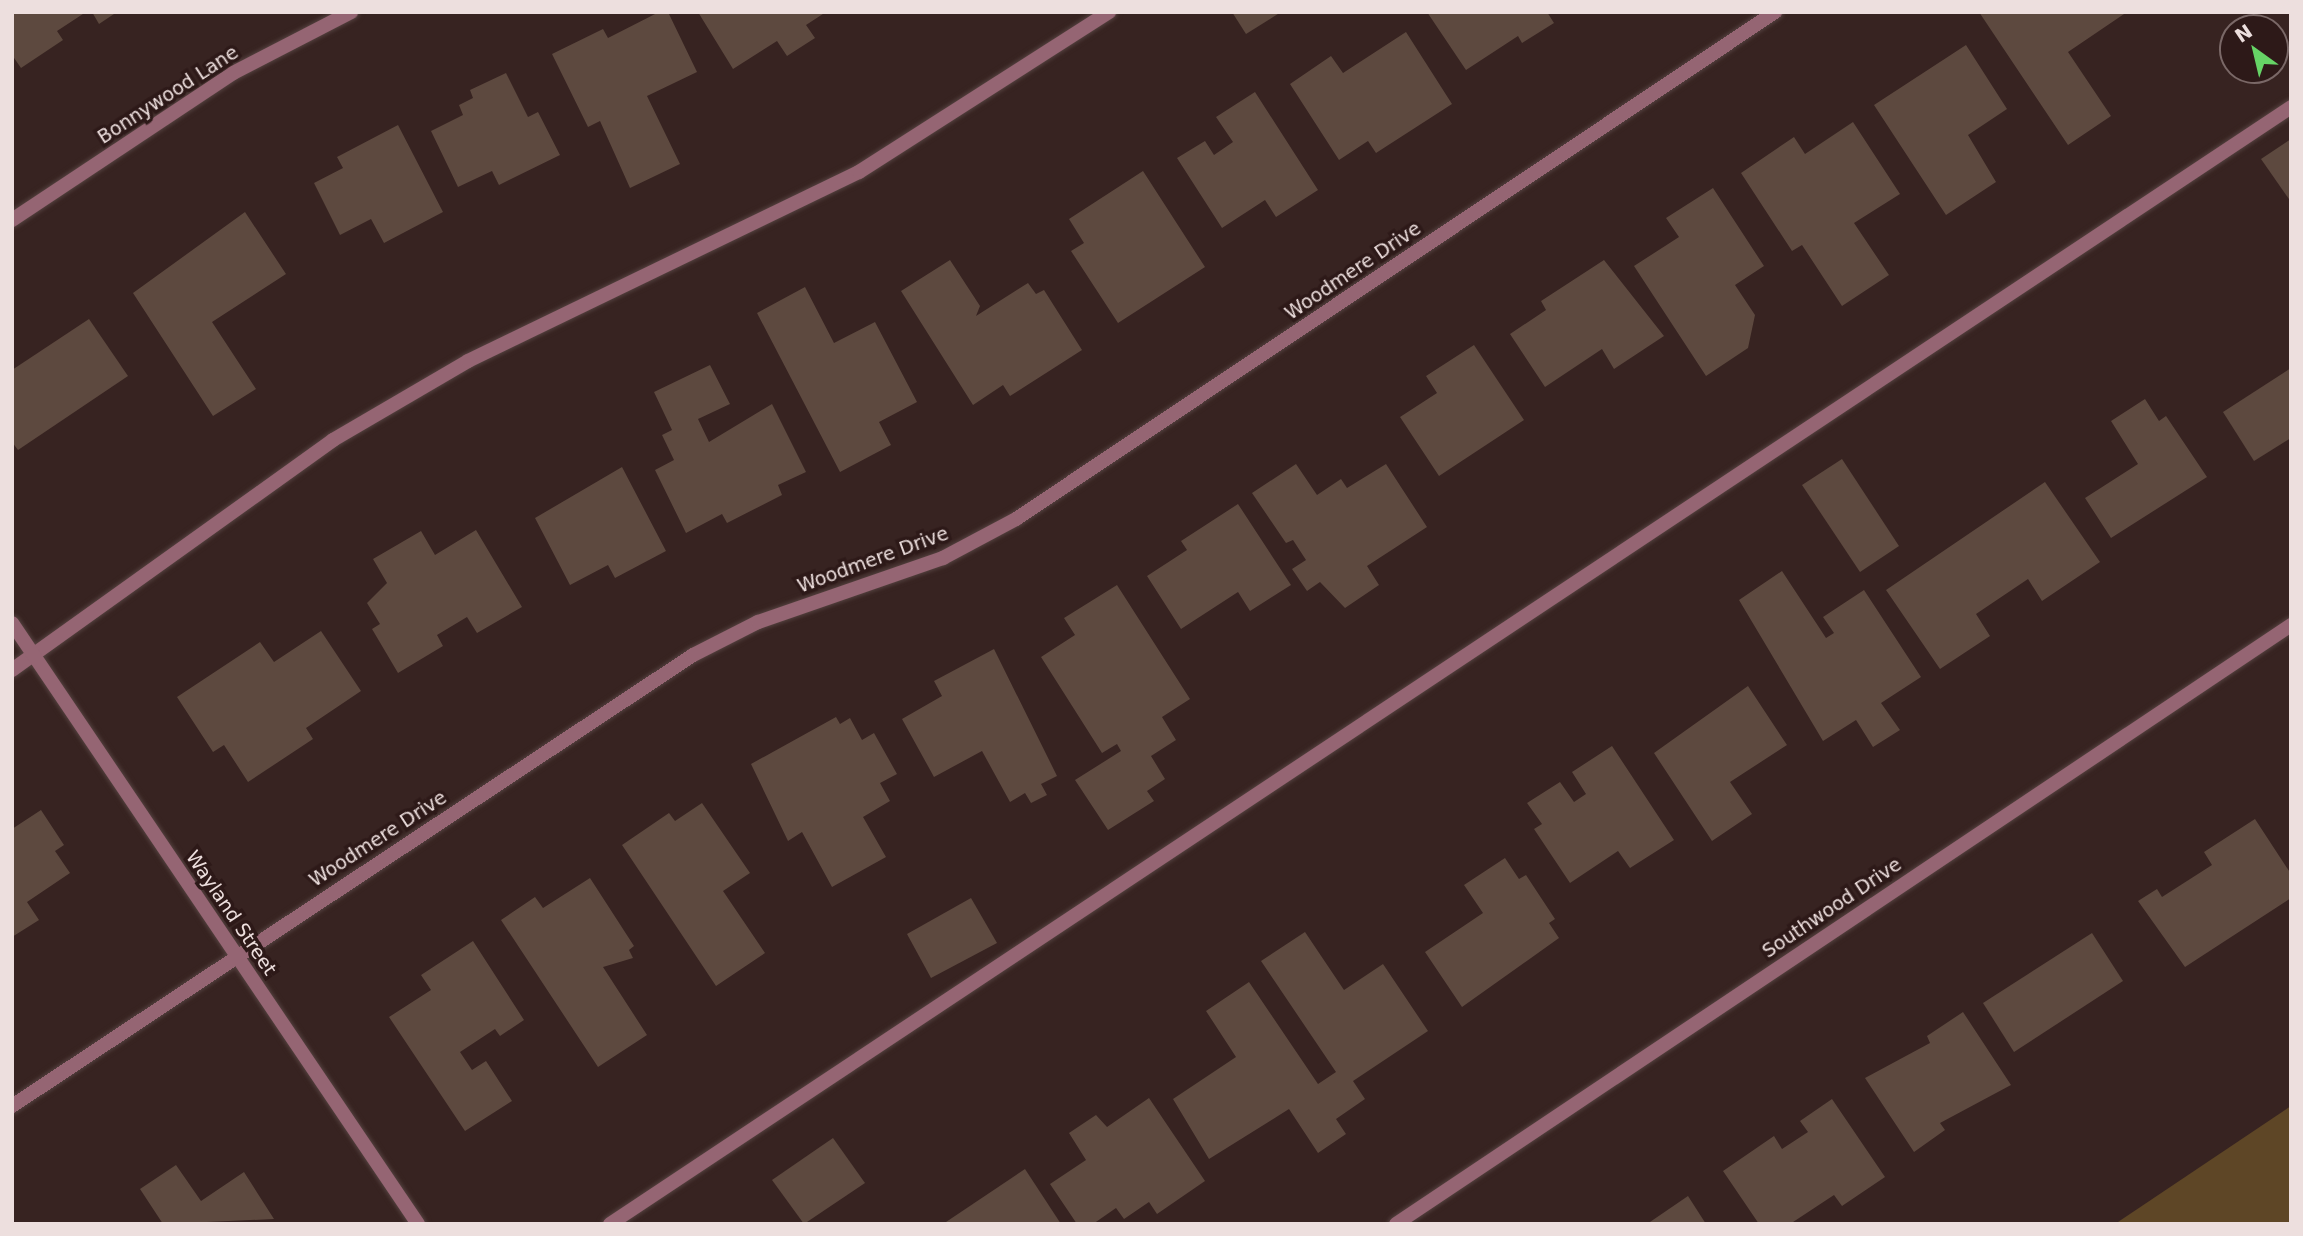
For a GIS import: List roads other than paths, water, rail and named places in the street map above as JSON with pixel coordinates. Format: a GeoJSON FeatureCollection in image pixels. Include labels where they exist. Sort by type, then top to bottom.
{"type":"FeatureCollection","features":[{"type":"Feature","properties":{"kind":"street","name":"Bonnywood Lane"},"geometry":{"type":"LineString","coordinates":[[12,220],[233,73],[351,12]]}},
{"type":"Feature","properties":{"kind":"street"},"geometry":{"type":"LineString","coordinates":[[12,670],[333,440],[468,361],[859,172],[1109,12]]}},
{"type":"Feature","properties":{"kind":"street","name":"Woodmere Drive"},"geometry":{"type":"LineString","coordinates":[[12,1106],[693,655],[758,622],[943,558],[1016,519],[1775,12]]}},
{"type":"Feature","properties":{"kind":"street"},"geometry":{"type":"LineString","coordinates":[[610,1224],[2291,107]]}},
{"type":"Feature","properties":{"kind":"street","name":"Wayland Street"},"geometry":{"type":"LineString","coordinates":[[12,623],[418,1224]]}},
{"type":"Feature","properties":{"kind":"street","name":"Southwood Drive"},"geometry":{"type":"LineString","coordinates":[[1395,1224],[2291,625]]}}]}
